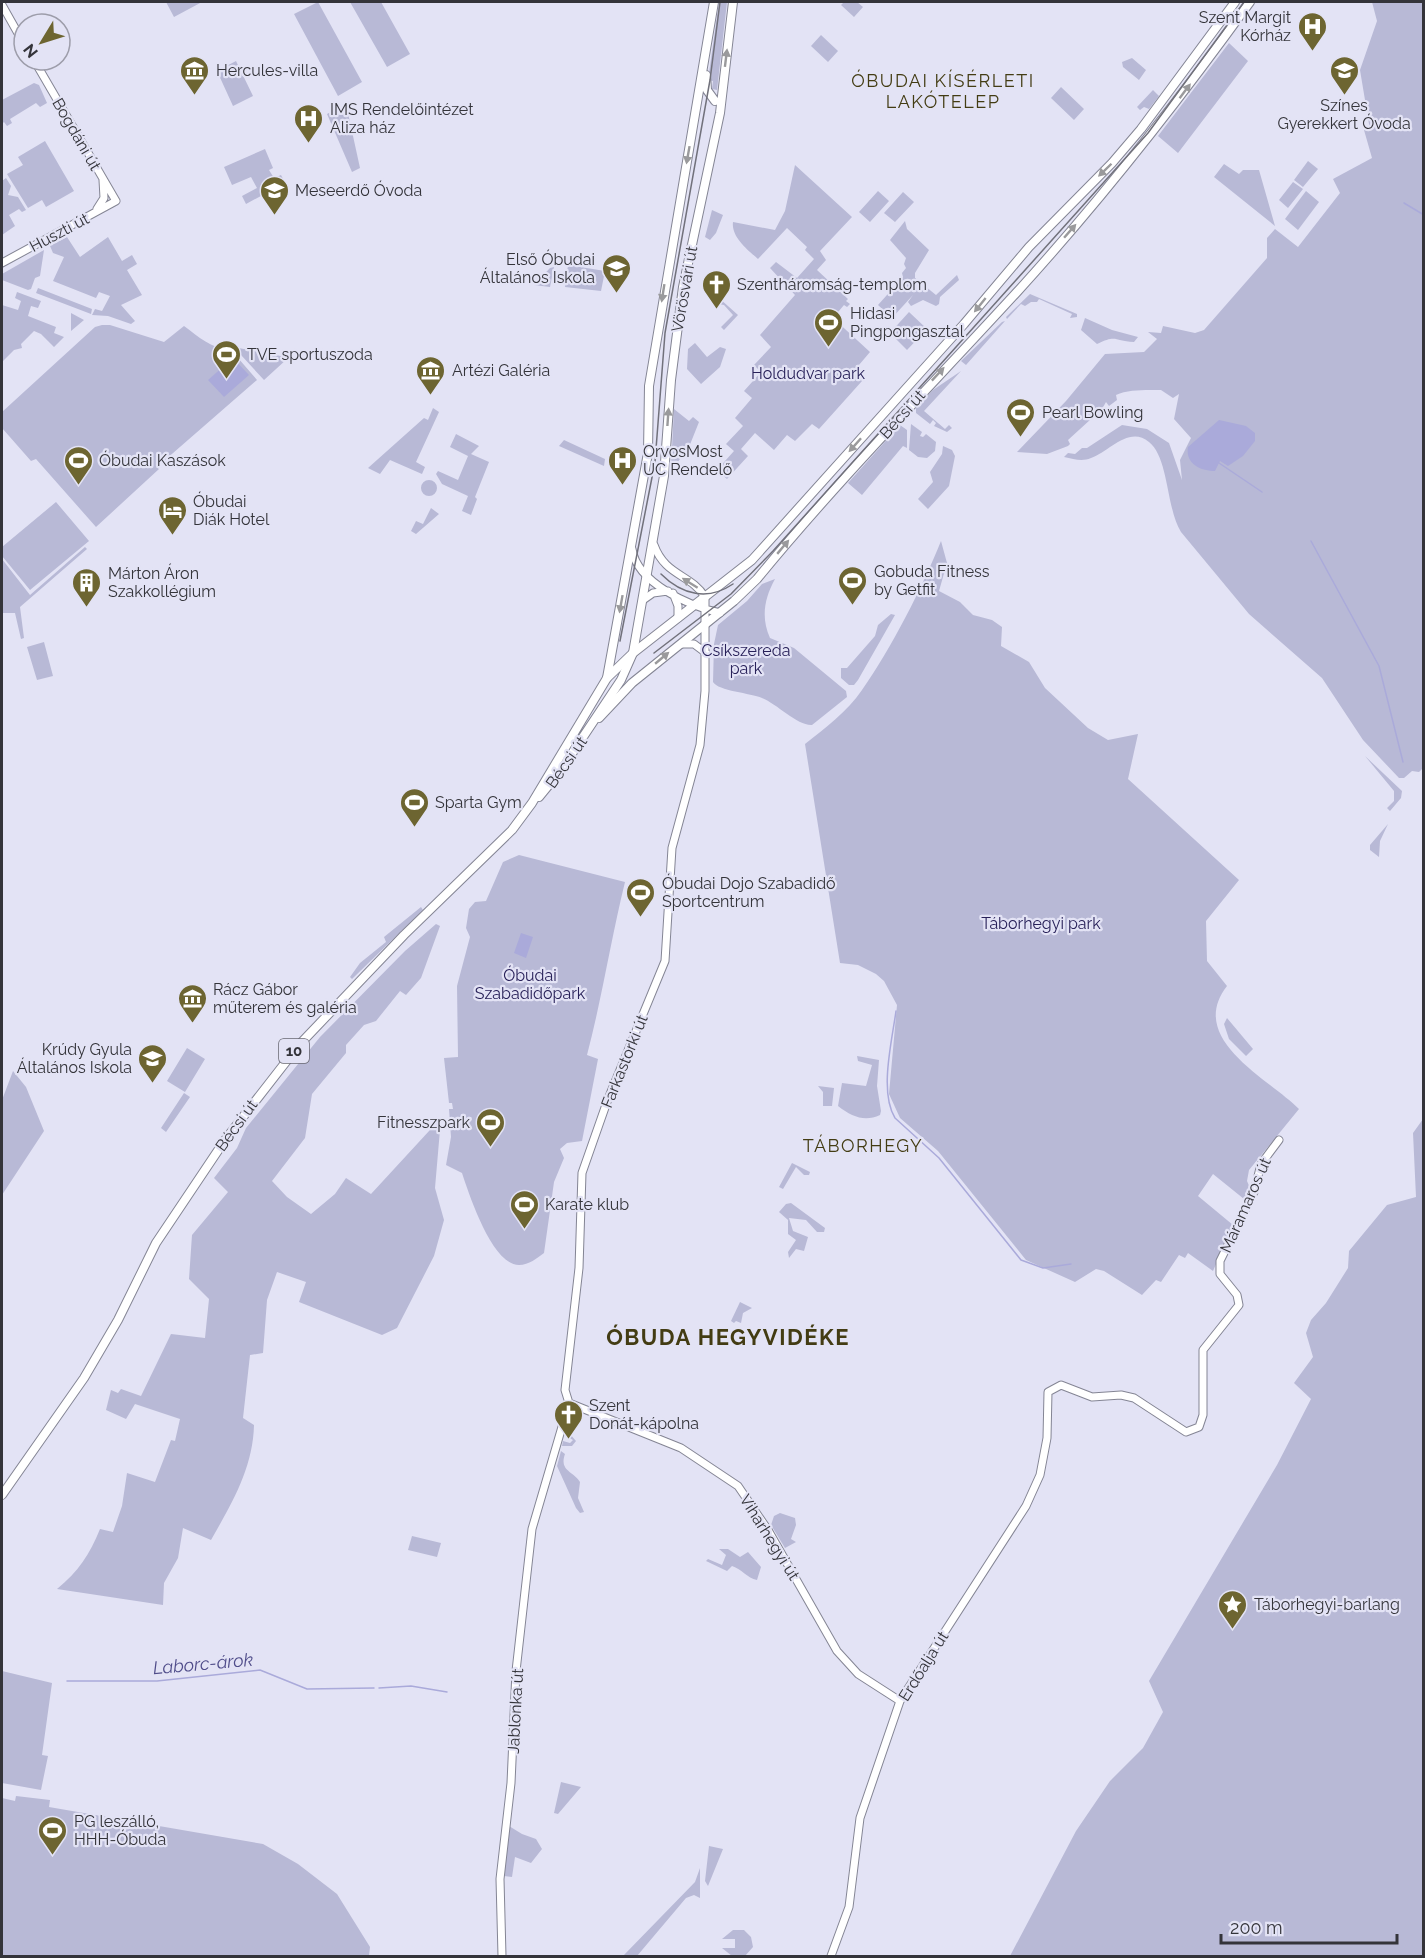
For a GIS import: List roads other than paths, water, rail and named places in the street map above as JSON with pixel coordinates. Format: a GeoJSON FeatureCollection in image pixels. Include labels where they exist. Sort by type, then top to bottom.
{"type":"FeatureCollection","features":[{"type":"Feature","properties":{"kind":"main road","name":"Vörösvári út"},"geometry":{"type":"LineString","coordinates":[[607,678],[648,453],[649,386],[714,2]]}},
{"type":"Feature","properties":{"kind":"main road","name":"Vörösvári út"},"geometry":{"type":"LineString","coordinates":[[633,652],[654,545],[664,476],[671,381],[683,287],[720,113],[733,2]]}},
{"type":"Feature","properties":{"kind":"main road","name":"Bécsi út"},"geometry":{"type":"LineString","coordinates":[[532,803],[607,678],[633,652],[752,560],[964,324],[1029,247],[1112,163],[1141,129],[1235,2]]}},
{"type":"Feature","properties":{"kind":"main road","name":"Bécsi út"},"geometry":{"type":"LineString","coordinates":[[2,1495],[84,1378],[118,1320],[158,1240],[262,1089],[346,994],[493,851],[555,779],[588,730],[626,689],[720,613],[757,579],[904,410],[1018,291],[1076,225],[1149,137],[1250,2]]}},
{"type":"Feature","properties":{"kind":"main road"},"geometry":{"type":"LineString","coordinates":[[706,56],[707,90],[715,101]]}},
{"type":"Feature","properties":{"kind":"main road","name":"10"},"geometry":{"type":"LineString","coordinates":[[588,730],[621,680],[633,652]]}},
{"type":"Feature","properties":{"kind":"street"},"geometry":{"type":"LineString","coordinates":[[2,5],[12,23]]}},
{"type":"Feature","properties":{"kind":"street","name":"Bogdáni út"},"geometry":{"type":"LineString","coordinates":[[41,72],[116,201]]}},
{"type":"Feature","properties":{"kind":"street","name":"Bogdáni út"},"geometry":{"type":"LineString","coordinates":[[94,213],[104,198],[102,177]]}},
{"type":"Feature","properties":{"kind":"street","name":"Huszti út"},"geometry":{"type":"LineString","coordinates":[[2,263],[116,201]]}},
{"type":"Feature","properties":{"kind":"street"},"geometry":{"type":"LineString","coordinates":[[654,545],[665,566],[701,591],[705,597]]}},
{"type":"Feature","properties":{"kind":"street"},"geometry":{"type":"LineString","coordinates":[[632,546],[636,565],[647,578],[694,605],[720,613]]}},
{"type":"Feature","properties":{"kind":"street"},"geometry":{"type":"LineString","coordinates":[[643,600],[653,593],[670,592]]}},
{"type":"Feature","properties":{"kind":"street"},"geometry":{"type":"LineString","coordinates":[[670,592],[678,606],[678,618]]}},
{"type":"Feature","properties":{"kind":"street","name":"Farkastorki út"},"geometry":{"type":"LineString","coordinates":[[551,1468],[569,1403],[565,1390],[579,1268],[582,1173],[612,1089],[665,961],[672,848],[679,815],[699,753],[706,653],[705,597]]}},
{"type":"Feature","properties":{"kind":"street"},"geometry":{"type":"LineString","coordinates":[[694,605],[706,624]]}},
{"type":"Feature","properties":{"kind":"street"},"geometry":{"type":"LineString","coordinates":[[678,645],[694,644],[706,653]]}},
{"type":"Feature","properties":{"kind":"street","name":"Máramaros út"},"geometry":{"type":"LineString","coordinates":[[1048,1392],[1061,1385],[1092,1397],[1127,1396],[1182,1430],[1194,1431],[1199,1427],[1203,1414],[1201,1364],[1203,1350],[1239,1305],[1237,1294],[1220,1274],[1220,1262],[1254,1192],[1261,1164],[1279,1140]]}},
{"type":"Feature","properties":{"kind":"street","name":"Erdőalja út"},"geometry":{"type":"LineString","coordinates":[[831,1956],[849,1907],[860,1818],[900,1701],[1026,1506],[1040,1475],[1047,1438],[1048,1392]]}},
{"type":"Feature","properties":{"kind":"street","name":"Viharhegyi út"},"geometry":{"type":"LineString","coordinates":[[569,1403],[681,1448],[738,1486],[768,1530],[837,1652],[858,1674],[900,1701]]}},
{"type":"Feature","properties":{"kind":"street","name":"Jablonka út"},"geometry":{"type":"LineString","coordinates":[[502,1956],[500,1879],[511,1783],[516,1671],[532,1530],[551,1468]]}},
{"type":"Feature","properties":{"kind":"water","name":"TVE sportuszoda"},"geometry":{"type":"Polygon","coordinates":[[[233,358],[249,375],[224,397],[208,380],[233,358]]]}},
{"type":"Feature","properties":{"kind":"water"},"geometry":{"type":"Polygon","coordinates":[[[1219,420],[1246,426],[1255,433],[1255,441],[1243,456],[1228,466],[1220,461],[1215,471],[1204,470],[1189,458],[1188,447],[1219,420]]]}},
{"type":"Feature","properties":{"kind":"water"},"geometry":{"type":"Polygon","coordinates":[[[521,933],[533,937],[526,958],[514,953],[521,933]]]}},
{"type":"Feature","properties":{"kind":"waterway"},"geometry":{"type":"LineString","coordinates":[[1404,203],[1424,215]]}},
{"type":"Feature","properties":{"kind":"waterway"},"geometry":{"type":"LineString","coordinates":[[1219,463],[1262,492]]}},
{"type":"Feature","properties":{"kind":"waterway"},"geometry":{"type":"LineString","coordinates":[[1311,541],[1379,666],[1403,762]]}},
{"type":"Feature","properties":{"kind":"waterway"},"geometry":{"type":"LineString","coordinates":[[896,1011],[887,1081],[890,1107],[895,1118],[939,1158],[1021,1260],[1043,1268],[1071,1264]]}},
{"type":"Feature","properties":{"kind":"waterway","name":"Laborc-árok"},"geometry":{"type":"LineString","coordinates":[[67,1681],[157,1681],[260,1670],[307,1689],[374,1688]]}},
{"type":"Feature","properties":{"kind":"waterway","name":"Laborc-árok"},"geometry":{"type":"LineString","coordinates":[[379,1688],[411,1686],[447,1692]]}},
{"type":"Feature","properties":{"kind":"tram line"},"geometry":{"type":"LineString","coordinates":[[620,641],[655,462],[665,333],[710,80],[720,2]]}},
{"type":"Feature","properties":{"kind":"tram line"},"geometry":{"type":"LineString","coordinates":[[654,653],[731,594],[773,551],[1148,133],[1244,2]]}},
{"type":"Feature","properties":{"kind":"tram line"},"geometry":{"type":"LineString","coordinates":[[661,574],[678,587],[696,593],[714,593],[733,584]]}},
{"type":"Feature","properties":{"kind":"place","name":"Szent Margit Kórház"},"geometry":{"type":"Point","coordinates":[1312,52]}},
{"type":"Feature","properties":{"kind":"place","name":"Hercules-villa"},"geometry":{"type":"Point","coordinates":[195,96]}},
{"type":"Feature","properties":{"kind":"place","name":"Színes Gyerekkert Óvoda"},"geometry":{"type":"Point","coordinates":[1344,96]}},
{"type":"Feature","properties":{"kind":"place","name":"IMS Rendelőintézet Aliza ház"},"geometry":{"type":"Point","coordinates":[309,144]}},
{"type":"Feature","properties":{"kind":"place","name":"Meseerdő Óvoda"},"geometry":{"type":"Point","coordinates":[274,216]}},
{"type":"Feature","properties":{"kind":"place","name":"Első Óbudai Általános Iskola"},"geometry":{"type":"Point","coordinates":[616,294]}},
{"type":"Feature","properties":{"kind":"place","name":"Szentháromság-templom"},"geometry":{"type":"Point","coordinates":[716,310]}},
{"type":"Feature","properties":{"kind":"place","name":"Hidasi Pingpongasztal"},"geometry":{"type":"Point","coordinates":[829,348]}},
{"type":"Feature","properties":{"kind":"place","name":"TVE sportuszoda"},"geometry":{"type":"Point","coordinates":[226,380]}},
{"type":"Feature","properties":{"kind":"place","name":"Artézi Galéria"},"geometry":{"type":"Point","coordinates":[431,396]}},
{"type":"Feature","properties":{"kind":"place","name":"Pearl Bowling"},"geometry":{"type":"Point","coordinates":[1021,438]}},
{"type":"Feature","properties":{"kind":"place","name":"Óbudai Kaszások"},"geometry":{"type":"Point","coordinates":[78,486]}},
{"type":"Feature","properties":{"kind":"place","name":"OrvosMost UC Rendelő"},"geometry":{"type":"Point","coordinates":[622,486]}},
{"type":"Feature","properties":{"kind":"place","name":"Óbudai Diák Hotel"},"geometry":{"type":"Point","coordinates":[172,536]}},
{"type":"Feature","properties":{"kind":"place","name":"Gobuda Fitness by Getfit"},"geometry":{"type":"Point","coordinates":[853,606]}},
{"type":"Feature","properties":{"kind":"place","name":"Márton Áron Szakkollégium"},"geometry":{"type":"Point","coordinates":[87,608]}},
{"type":"Feature","properties":{"kind":"place","name":"Sparta Gym"},"geometry":{"type":"Point","coordinates":[414,828]}},
{"type":"Feature","properties":{"kind":"place","name":"Óbudai Dojo Szabadidő Sportcentrum"},"geometry":{"type":"Point","coordinates":[641,918]}},
{"type":"Feature","properties":{"kind":"place","name":"Rácz Gábor műterem és galéria"},"geometry":{"type":"Point","coordinates":[192,1024]}},
{"type":"Feature","properties":{"kind":"place","name":"Krúdy Gyula Általános Iskola"},"geometry":{"type":"Point","coordinates":[153,1084]}},
{"type":"Feature","properties":{"kind":"place","name":"Fitnesszpark"},"geometry":{"type":"Point","coordinates":[491,1148]}},
{"type":"Feature","properties":{"kind":"place","name":"Karate klub"},"geometry":{"type":"Point","coordinates":[524,1230]}},
{"type":"Feature","properties":{"kind":"place","name":"Szent Donát-kápolna"},"geometry":{"type":"Point","coordinates":[568,1440]}},
{"type":"Feature","properties":{"kind":"place","name":"Táborhegyi-barlang"},"geometry":{"type":"Point","coordinates":[1233,1630]}},
{"type":"Feature","properties":{"kind":"place","name":"PG leszálló, HHH-Óbuda"},"geometry":{"type":"Point","coordinates":[53,1856]}},
{"type":"Feature","properties":{"kind":"district","name":"ÓBUDAI KÍSÉRLETI LAKÓTELEP"},"geometry":{"type":"Point","coordinates":[943,91]}},
{"type":"Feature","properties":{"kind":"district","name":"TÁBORHEGY"},"geometry":{"type":"Point","coordinates":[863,1146]}},
{"type":"Feature","properties":{"kind":"district","name":"ÓBUDA HEGYVIDÉKE"},"geometry":{"type":"Point","coordinates":[728,1337]}},
{"type":"Feature","properties":{"kind":"park label","name":"Holdudvar park"},"geometry":{"type":"Point","coordinates":[808,373]}},
{"type":"Feature","properties":{"kind":"park label","name":"Csíkszereda park"},"geometry":{"type":"Point","coordinates":[746,659]}},
{"type":"Feature","properties":{"kind":"park label","name":"Táborhegyi park"},"geometry":{"type":"Point","coordinates":[1041,923]}},
{"type":"Feature","properties":{"kind":"park label","name":"Óbudai Szabadidőpark"},"geometry":{"type":"Point","coordinates":[530,984]}}]}
